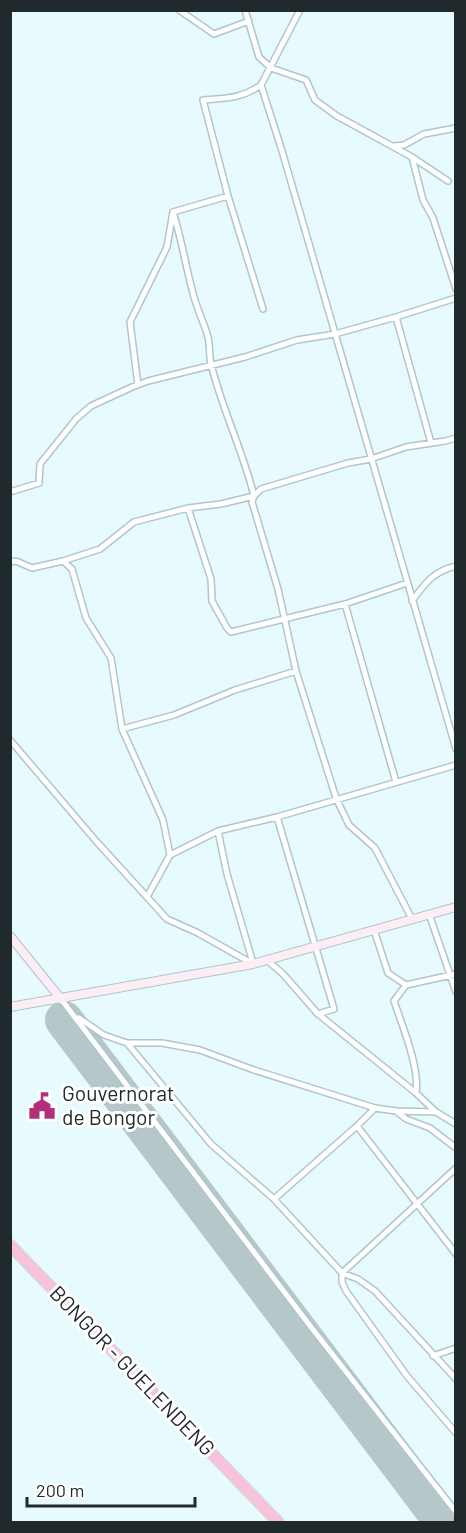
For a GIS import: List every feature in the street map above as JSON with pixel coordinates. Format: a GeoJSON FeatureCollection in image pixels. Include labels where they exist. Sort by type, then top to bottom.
{"type":"FeatureCollection","features":[{"type":"Feature","properties":{"kind":"highway","name":"BONGOR - GUELENDENG"},"geometry":{"type":"LineString","coordinates":[[10,1245],[278,1522]]}},
{"type":"Feature","properties":{"kind":"street"},"geometry":{"type":"LineString","coordinates":[[179,10],[214,34],[249,21]]}},
{"type":"Feature","properties":{"kind":"street"},"geometry":{"type":"LineString","coordinates":[[245,10],[259,57],[271,68],[306,80],[315,100],[337,116],[411,157],[448,181]]}},
{"type":"Feature","properties":{"kind":"street"},"geometry":{"type":"LineString","coordinates":[[263,309],[228,196],[203,100],[238,97],[261,85],[300,10]]}},
{"type":"Feature","properties":{"kind":"street"},"geometry":{"type":"LineString","coordinates":[[261,85],[282,150],[456,748]]}},
{"type":"Feature","properties":{"kind":"street"},"geometry":{"type":"LineString","coordinates":[[393,147],[404,145],[424,134],[456,128]]}},
{"type":"Feature","properties":{"kind":"street"},"geometry":{"type":"LineString","coordinates":[[411,157],[423,200],[433,218],[456,288]]}},
{"type":"Feature","properties":{"kind":"street"},"geometry":{"type":"LineString","coordinates":[[173,212],[228,196]]}},
{"type":"Feature","properties":{"kind":"street"},"geometry":{"type":"LineString","coordinates":[[173,212],[181,236],[182,250],[195,300],[208,338],[211,364],[231,432],[246,464],[254,495],[252,502],[285,617],[296,671],[336,798],[349,825],[375,848],[412,919]]}},
{"type":"Feature","properties":{"kind":"street"},"geometry":{"type":"LineString","coordinates":[[138,385],[130,322],[167,247],[173,212]]}},
{"type":"Feature","properties":{"kind":"street"},"geometry":{"type":"LineString","coordinates":[[10,492],[39,483],[40,464],[76,419],[91,406],[138,385],[211,364],[245,357],[297,340],[335,334],[456,298]]}},
{"type":"Feature","properties":{"kind":"street"},"geometry":{"type":"LineString","coordinates":[[396,317],[431,443]]}},
{"type":"Feature","properties":{"kind":"street"},"geometry":{"type":"LineString","coordinates":[[10,562],[16,561],[32,568],[63,561],[100,549],[134,522],[188,508],[221,504],[254,495],[261,489],[348,463],[371,459],[406,447],[456,438]]}},
{"type":"Feature","properties":{"kind":"street"},"geometry":{"type":"LineString","coordinates":[[188,508],[211,579],[212,601],[231,632],[345,604],[407,583]]}},
{"type":"Feature","properties":{"kind":"street"},"geometry":{"type":"LineString","coordinates":[[63,561],[72,569],[86,618],[111,658],[122,729],[163,820],[170,855]]}},
{"type":"Feature","properties":{"kind":"street"},"geometry":{"type":"LineString","coordinates":[[412,601],[430,577],[442,569],[456,566]]}},
{"type":"Feature","properties":{"kind":"street"},"geometry":{"type":"LineString","coordinates":[[345,604],[396,782]]}},
{"type":"Feature","properties":{"kind":"street"},"geometry":{"type":"LineString","coordinates":[[122,729],[174,715],[235,690],[296,671]]}},
{"type":"Feature","properties":{"kind":"street"},"geometry":{"type":"LineString","coordinates":[[10,740],[96,842],[167,919],[198,933],[253,964]]}},
{"type":"Feature","properties":{"kind":"street"},"geometry":{"type":"LineString","coordinates":[[147,897],[170,855],[218,831],[277,817],[456,765]]}},
{"type":"Feature","properties":{"kind":"street"},"geometry":{"type":"LineString","coordinates":[[277,817],[334,1009],[318,1014]]}},
{"type":"Feature","properties":{"kind":"street"},"geometry":{"type":"LineString","coordinates":[[218,831],[227,873],[253,964]]}},
{"type":"Feature","properties":{"kind":"street"},"geometry":{"type":"LineString","coordinates":[[10,1007],[253,964],[456,907]]}},
{"type":"Feature","properties":{"kind":"street"},"geometry":{"type":"LineString","coordinates":[[429,914],[453,975],[456,992]]}},
{"type":"Feature","properties":{"kind":"street"},"geometry":{"type":"LineString","coordinates":[[374,930],[388,973],[406,986]]}},
{"type":"Feature","properties":{"kind":"street"},"geometry":{"type":"LineString","coordinates":[[10,936],[456,1512]]}},
{"type":"Feature","properties":{"kind":"street"},"geometry":{"type":"LineString","coordinates":[[267,960],[283,974],[318,1014],[416,1093],[435,1112],[456,1124]]}},
{"type":"Feature","properties":{"kind":"street"},"geometry":{"type":"LineString","coordinates":[[416,1093],[417,1084],[407,1040],[394,1001],[406,986],[453,975]]}},
{"type":"Feature","properties":{"kind":"street"},"geometry":{"type":"LineString","coordinates":[[61,999],[83,1022],[104,1035],[127,1043],[162,1043],[200,1050],[254,1070],[375,1108],[435,1112]]}},
{"type":"Feature","properties":{"kind":"street"},"geometry":{"type":"LineString","coordinates":[[127,1043],[211,1144],[274,1199],[342,1273],[368,1285],[456,1379]]}},
{"type":"Feature","properties":{"kind":"street"},"geometry":{"type":"LineString","coordinates":[[274,1199],[375,1108]]}},
{"type":"Feature","properties":{"kind":"street"},"geometry":{"type":"LineString","coordinates":[[396,1111],[406,1119],[430,1128],[456,1148]]}},
{"type":"Feature","properties":{"kind":"street"},"geometry":{"type":"LineString","coordinates":[[357,1126],[456,1254]]}},
{"type":"Feature","properties":{"kind":"street"},"geometry":{"type":"LineString","coordinates":[[456,1168],[342,1273],[342,1282],[346,1291],[416,1387],[456,1433]]}},
{"type":"Feature","properties":{"kind":"street"},"geometry":{"type":"LineString","coordinates":[[433,1356],[456,1348]]}},
{"type":"Feature","properties":{"kind":"runway"},"geometry":{"type":"LineString","coordinates":[[64,1020],[443,1522]]}},
{"type":"Feature","properties":{"kind":"place","name":"Gouvernorat de Bongor"},"geometry":{"type":"Point","coordinates":[42,1106]}}]}
